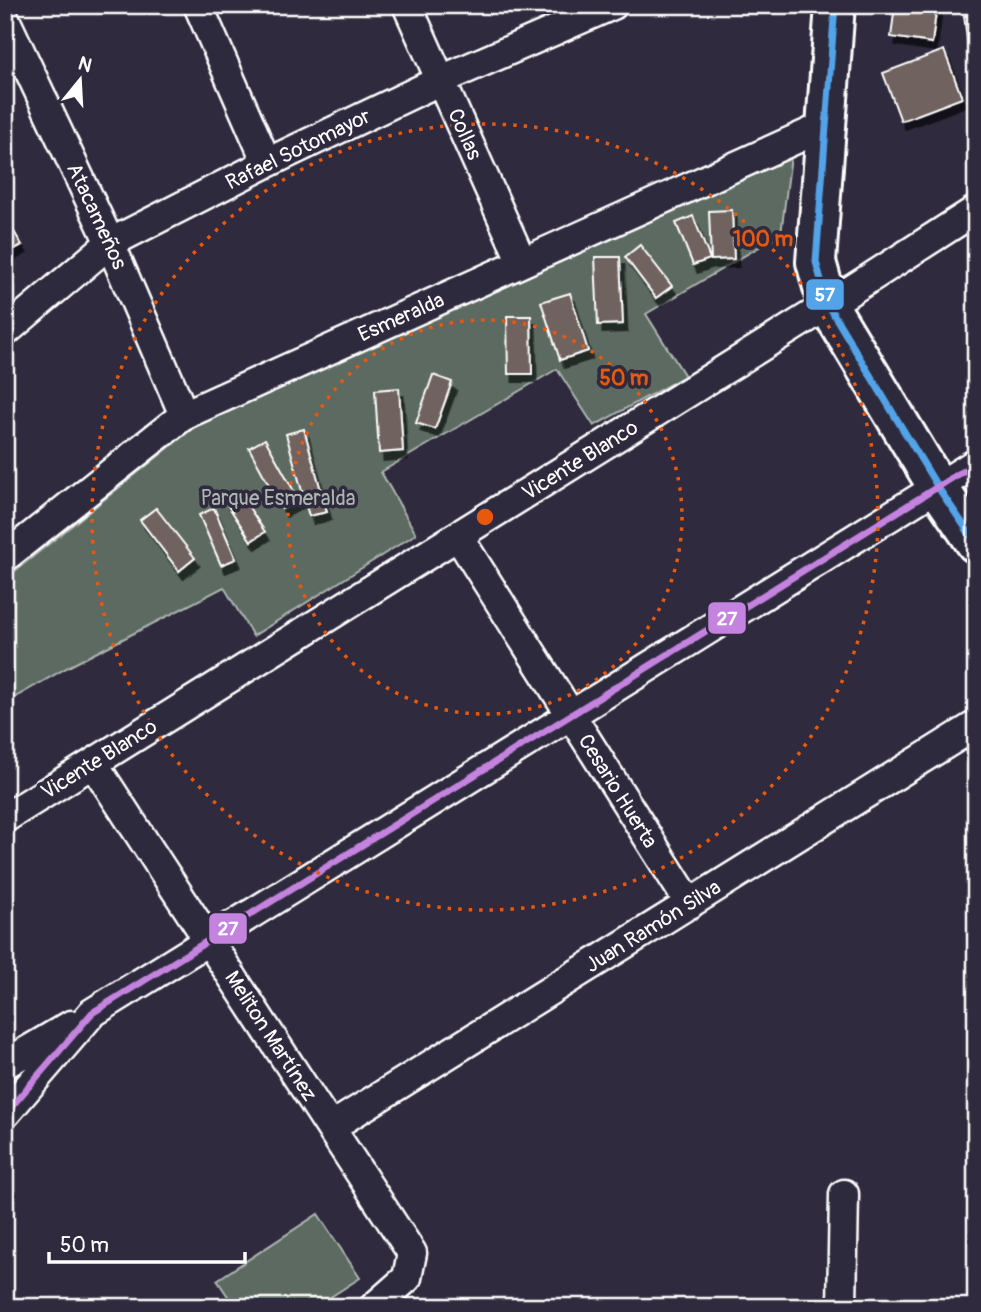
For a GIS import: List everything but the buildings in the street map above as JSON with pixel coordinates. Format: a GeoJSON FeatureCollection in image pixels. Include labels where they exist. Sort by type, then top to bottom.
{"type":"FeatureCollection","features":[{"type":"Feature","properties":{"kind":"street"},"geometry":{"type":"LineString","coordinates":[[198,5],[267,163]]}},
{"type":"Feature","properties":{"kind":"street","name":"Collas"},"geometry":{"type":"LineString","coordinates":[[407,5],[522,262]]}},
{"type":"Feature","properties":{"kind":"street"},"geometry":{"type":"LineString","coordinates":[[835,5],[816,262],[828,305],[937,486],[976,543]]}},
{"type":"Feature","properties":{"kind":"street","name":"Rafael Sotomayor"},"geometry":{"type":"LineString","coordinates":[[5,332],[110,243],[267,163],[440,80],[605,7]]}},
{"type":"Feature","properties":{"kind":"street","name":"Atacameños"},"geometry":{"type":"LineString","coordinates":[[5,19],[110,243],[184,415]]}},
{"type":"Feature","properties":{"kind":"street","name":"Esmeralda"},"geometry":{"type":"LineString","coordinates":[[5,557],[184,415],[827,125]]}},
{"type":"Feature","properties":{"kind":"street","name":"Vicente Blanco"},"geometry":{"type":"LineString","coordinates":[[5,818],[976,210]]}},
{"type":"Feature","properties":{"kind":"street"},"geometry":{"type":"LineString","coordinates":[[5,1064],[92,1013],[976,463]]}},
{"type":"Feature","properties":{"kind":"street","name":"Cesario Huerta"},"geometry":{"type":"LineString","coordinates":[[458,536],[690,904]]}},
{"type":"Feature","properties":{"kind":"street","name":"Juan Ramón Silva"},"geometry":{"type":"LineString","coordinates":[[331,1127],[976,725]]}},
{"type":"Feature","properties":{"kind":"street","name":"Meliton Martínez"},"geometry":{"type":"LineString","coordinates":[[93,763],[412,1253],[407,1278],[374,1307]]}},
{"type":"Feature","properties":{"kind":"street"},"geometry":{"type":"LineString","coordinates":[[5,1114],[92,1013]]}},
{"type":"Feature","properties":{"kind":"street"},"geometry":{"type":"LineString","coordinates":[[842,1307],[844,1194]]}},
{"type":"Feature","properties":{"kind":"green space","name":"Parque Esmeralda"},"geometry":{"type":"Polygon","coordinates":[[[791,156],[781,234],[646,314],[685,376],[594,426],[557,369],[381,472],[416,534],[253,636],[224,587],[70,666],[5,703],[5,579],[206,418],[791,156]]]}},
{"type":"Feature","properties":{"kind":"green space"},"geometry":{"type":"Polygon","coordinates":[[[318,1214],[360,1278],[315,1307],[235,1307],[217,1280],[318,1214]]]}},
{"type":"Feature","properties":{"kind":"transit line","name":"57"},"geometry":{"type":"LineString","coordinates":[[835,5],[816,262],[828,305],[937,486],[976,543]]}},
{"type":"Feature","properties":{"kind":"transit line","name":"27"},"geometry":{"type":"LineString","coordinates":[[5,1114],[92,1013],[976,463]]}}]}
